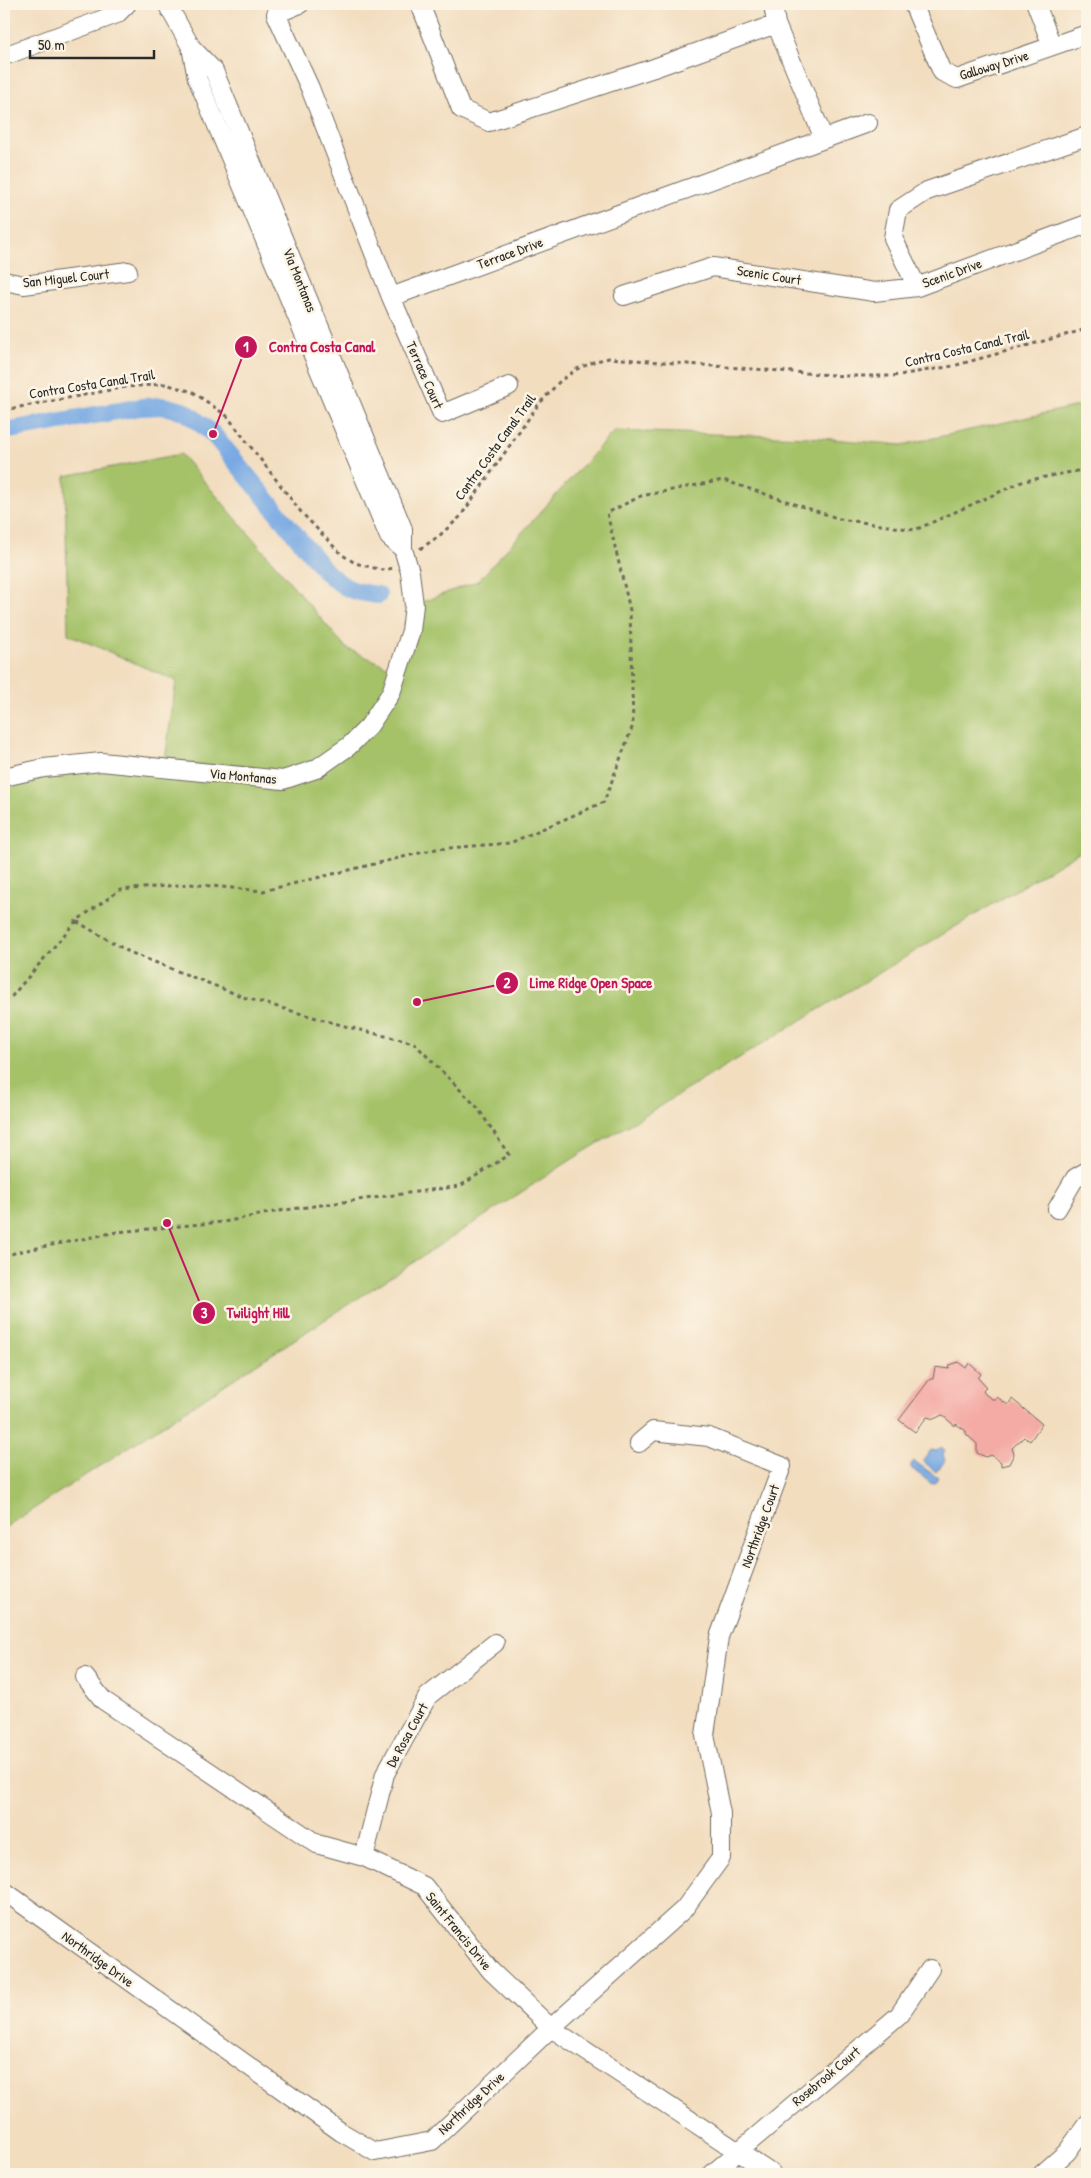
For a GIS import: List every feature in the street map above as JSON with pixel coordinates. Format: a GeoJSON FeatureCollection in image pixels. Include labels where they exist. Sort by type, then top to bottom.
{"type":"FeatureCollection","features":[{"type":"Feature","properties":{"kind":"street"},"geometry":{"type":"LineString","coordinates":[[4,56],[117,14],[127,4]]}},
{"type":"Feature","properties":{"kind":"street","name":"Via Montanas"},"geometry":{"type":"LineString","coordinates":[[4,777],[44,768],[101,762],[283,780],[316,769],[349,746],[369,726],[391,693],[411,631],[414,605],[406,560],[389,537],[385,528],[197,78],[191,47],[167,4]]}},
{"type":"Feature","properties":{"kind":"street"},"geometry":{"type":"LineString","coordinates":[[300,4],[276,14],[310,88],[391,297]]}},
{"type":"Feature","properties":{"kind":"street"},"geometry":{"type":"LineString","coordinates":[[420,4],[461,109],[489,122],[654,68],[776,24]]}},
{"type":"Feature","properties":{"kind":"street"},"geometry":{"type":"LineString","coordinates":[[773,4],[776,24],[824,139]]}},
{"type":"Feature","properties":{"kind":"street","name":"Galloway Drive"},"geometry":{"type":"LineString","coordinates":[[913,4],[942,72],[957,79],[1087,34]]}},
{"type":"Feature","properties":{"kind":"street"},"geometry":{"type":"LineString","coordinates":[[1036,4],[1052,46]]}},
{"type":"Feature","properties":{"kind":"street","name":"Terrace Drive"},"geometry":{"type":"LineString","coordinates":[[391,297],[868,123]]}},
{"type":"Feature","properties":{"kind":"street","name":"Scenic Drive"},"geometry":{"type":"LineString","coordinates":[[1087,136],[927,192],[898,210],[893,238],[917,286],[1087,224]]}},
{"type":"Feature","properties":{"kind":"street","name":"Scenic Court"},"geometry":{"type":"LineString","coordinates":[[624,296],[713,267],[874,292],[917,286]]}},
{"type":"Feature","properties":{"kind":"street","name":"San Miguel Court"},"geometry":{"type":"LineString","coordinates":[[4,281],[24,285],[128,271]]}},
{"type":"Feature","properties":{"kind":"street","name":"Terrace Court"},"geometry":{"type":"LineString","coordinates":[[391,297],[442,414],[508,386]]}},
{"type":"Feature","properties":{"kind":"street"},"geometry":{"type":"LineString","coordinates":[[1057,1209],[1075,1178],[1087,1171]]}},
{"type":"Feature","properties":{"kind":"street","name":"Northridge Court"},"geometry":{"type":"LineString","coordinates":[[639,1443],[653,1431],[709,1437],[782,1466],[720,1637],[704,1735]]}},
{"type":"Feature","properties":{"kind":"street","name":"De Rosa Court"},"geometry":{"type":"LineString","coordinates":[[364,1857],[385,1774],[428,1696],[496,1643]]}},
{"type":"Feature","properties":{"kind":"street","name":"Saint Francis Drive"},"geometry":{"type":"LineString","coordinates":[[85,1677],[103,1700],[317,1844],[364,1857],[424,1886],[491,1971],[551,2028],[772,2174]]}},
{"type":"Feature","properties":{"kind":"street","name":"Northridge Drive"},"geometry":{"type":"LineString","coordinates":[[4,1891],[341,2132],[375,2152],[432,2140],[551,2028],[684,1909],[722,1858],[721,1813],[704,1735]]}},
{"type":"Feature","properties":{"kind":"street","name":"Rosebrook Court"},"geometry":{"type":"LineString","coordinates":[[712,2174],[899,2015],[930,1969]]}},
{"type":"Feature","properties":{"kind":"street"},"geometry":{"type":"LineString","coordinates":[[1042,2174],[1067,2152],[1087,2124]]}},
{"type":"Feature","properties":{"kind":"path","name":"Contra Costa Canal Trail"},"geometry":{"type":"LineString","coordinates":[[4,410],[126,387],[166,384],[187,390],[212,403],[228,416],[301,512],[341,554],[355,563],[383,570],[391,570],[439,536],[460,517],[538,405],[555,387],[577,369],[596,361],[609,358],[845,376],[893,376],[953,366],[1087,329]]}},
{"type":"Feature","properties":{"kind":"path"},"geometry":{"type":"LineString","coordinates":[[4,1000],[12,996],[76,921],[120,890],[190,884],[263,891],[436,849],[510,843],[604,802],[633,725],[630,610],[607,513],[641,496],[723,480],[840,519],[915,530],[1024,481],[1087,469]]}},
{"type":"Feature","properties":{"kind":"path"},"geometry":{"type":"LineString","coordinates":[[4,1257],[17,1252],[117,1232],[223,1222],[285,1210],[460,1186],[509,1155],[477,1107],[414,1043],[352,1028],[246,998],[129,952],[76,921]]}},
{"type":"Feature","properties":{"kind":"green space"},"geometry":{"type":"Polygon","coordinates":[[[1087,404],[1087,847],[574,1158],[4,1528],[4,777],[44,768],[164,768],[176,681],[68,634],[65,476],[181,454],[346,648],[398,671],[414,605],[478,581],[614,431],[808,437],[902,445],[1087,404]]]}},
{"type":"Feature","properties":{"kind":"water"},"geometry":{"type":"Polygon","coordinates":[[[941,1448],[945,1451],[943,1455],[945,1461],[936,1472],[923,1461],[931,1450],[937,1451],[941,1448]]]}},
{"type":"Feature","properties":{"kind":"water"},"geometry":{"type":"Polygon","coordinates":[[[914,1461],[938,1478],[935,1483],[932,1484],[911,1468],[911,1464],[914,1461]]]}},
{"type":"Feature","properties":{"kind":"building"},"geometry":{"type":"Polygon","coordinates":[[[958,1362],[966,1368],[969,1363],[981,1374],[978,1378],[986,1387],[983,1391],[985,1394],[992,1399],[997,1397],[1008,1405],[1012,1399],[1042,1424],[1030,1441],[1024,1437],[1012,1448],[1014,1454],[1009,1464],[1001,1466],[1001,1462],[991,1455],[986,1457],[977,1453],[977,1444],[966,1434],[966,1431],[956,1424],[955,1426],[942,1415],[934,1419],[927,1417],[915,1432],[899,1420],[930,1379],[933,1379],[935,1367],[949,1369],[950,1365],[958,1362]]]}},
{"type":"Feature","properties":{"kind":"waterway"},"geometry":{"type":"LineString","coordinates":[[4,431],[141,407],[164,406],[186,412],[213,434],[326,572],[349,589],[378,595]]}},
{"type":"Feature","properties":{"kind":"place","name":"Contra Costa Canal"},"geometry":{"type":"Point","coordinates":[213,434]}},
{"type":"Feature","properties":{"kind":"place","name":"Lime Ridge Open Space"},"geometry":{"type":"Point","coordinates":[417,1002]}},
{"type":"Feature","properties":{"kind":"place","name":"Twilight Hill"},"geometry":{"type":"Point","coordinates":[167,1223]}}]}
